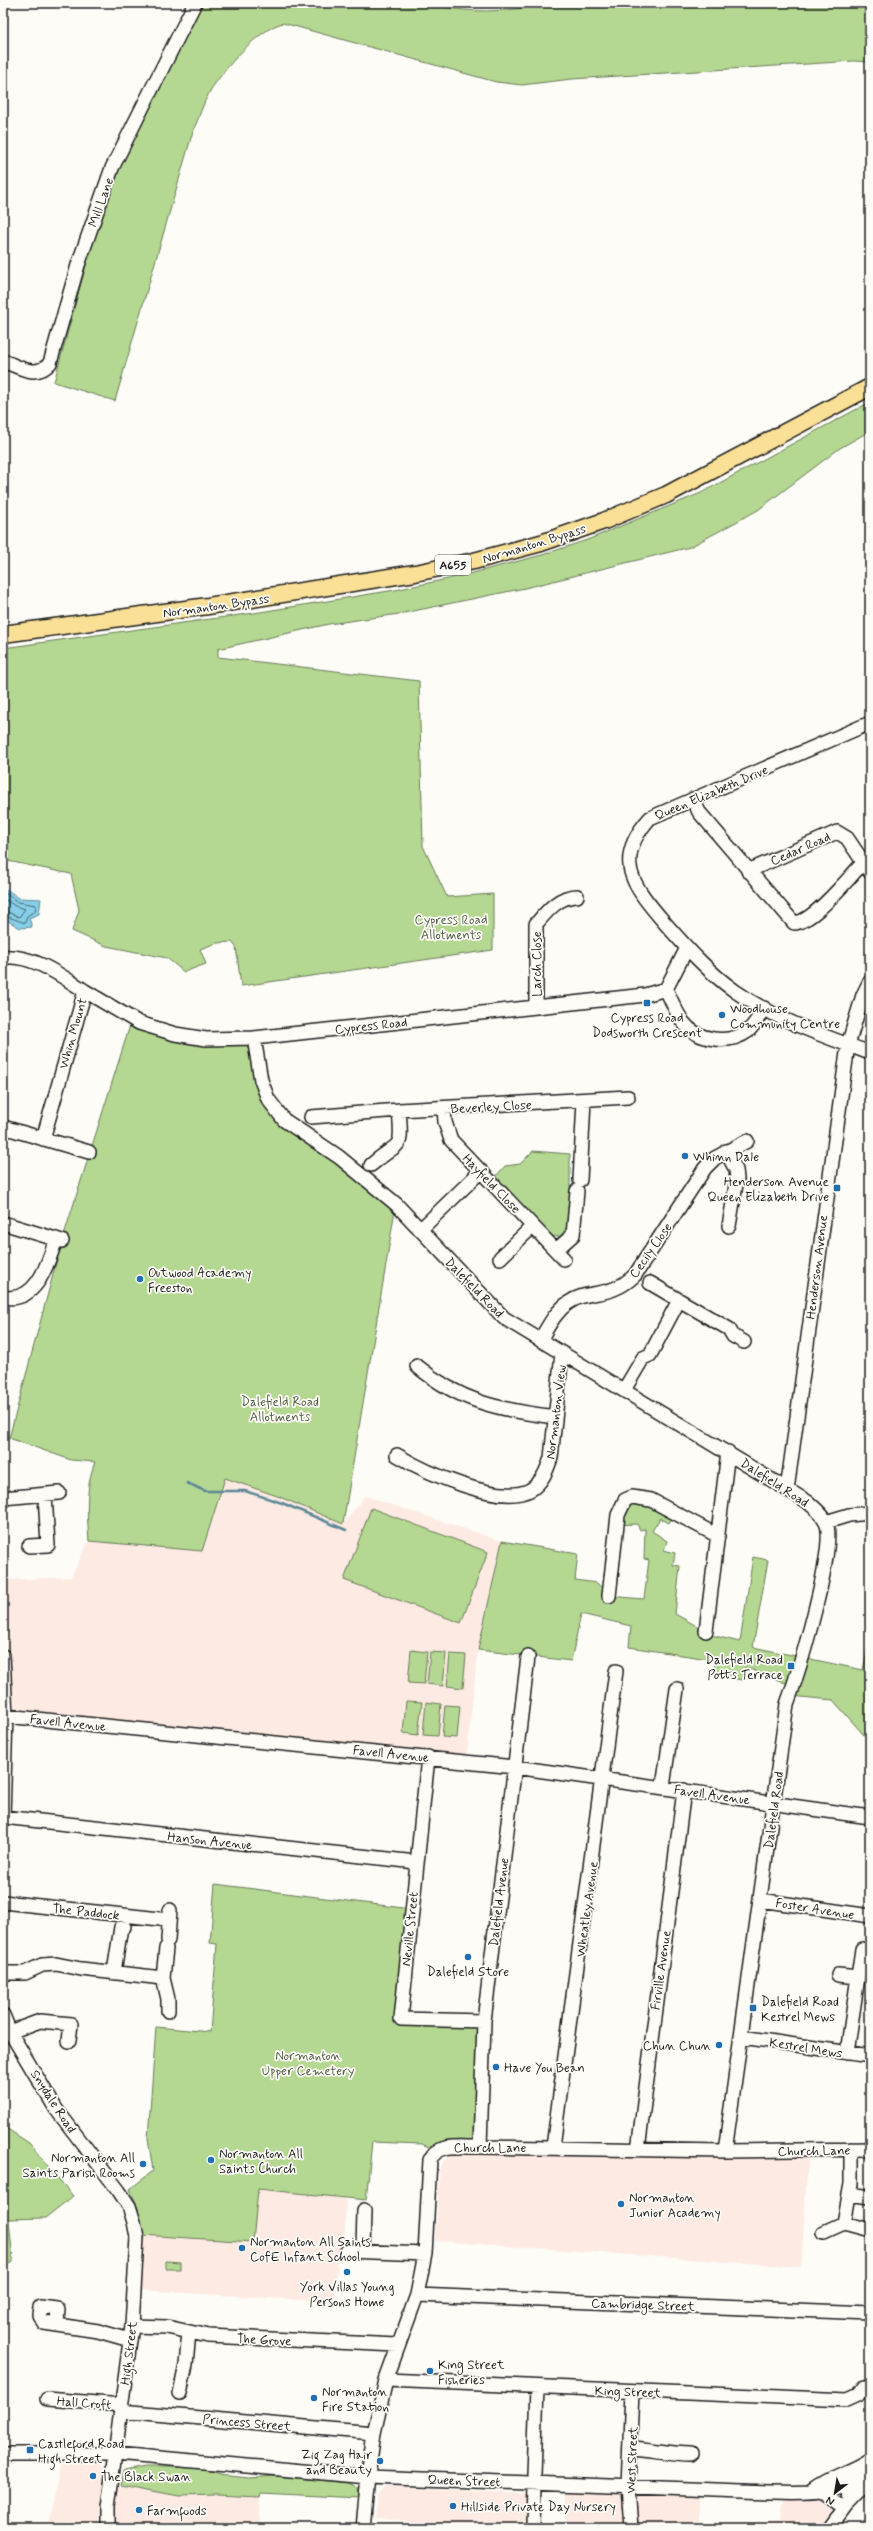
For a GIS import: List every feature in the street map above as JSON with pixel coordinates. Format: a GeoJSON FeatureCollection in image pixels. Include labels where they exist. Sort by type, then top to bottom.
{"type":"FeatureCollection","features":[{"type":"Feature","properties":{"kind":"main road","name":"Normanton Bypass"},"geometry":{"type":"LineString","coordinates":[[3,634],[208,606],[415,573],[474,561],[541,542],[604,520],[666,495],[870,387]]}},
{"type":"Feature","properties":{"kind":"street","name":"Mill Lane"},"geometry":{"type":"LineString","coordinates":[[3,361],[35,372],[44,370],[50,363],[78,265],[112,168],[195,3]]}},
{"type":"Feature","properties":{"kind":"street","name":"Queen Elizabeth Drive"},"geometry":{"type":"LineString","coordinates":[[870,723],[650,818],[635,838],[629,856],[631,879],[636,888],[687,948],[723,982],[764,1008],[815,1033],[870,1053]]}},
{"type":"Feature","properties":{"kind":"street","name":"Cedar Road"},"geometry":{"type":"LineString","coordinates":[[693,799],[699,812],[748,871],[788,918],[794,923],[800,923],[812,915],[866,867],[847,838],[837,832],[748,871]]}},
{"type":"Feature","properties":{"kind":"street","name":"Larch Close"},"geometry":{"type":"LineString","coordinates":[[536,1008],[536,924],[556,903],[571,896],[577,896]]}},
{"type":"Feature","properties":{"kind":"street"},"geometry":{"type":"LineString","coordinates":[[687,948],[666,989],[684,1023],[694,1032],[708,1038],[723,1039],[737,1037],[748,1031],[764,1008]]}},
{"type":"Feature","properties":{"kind":"street","name":"Whin Mount"},"geometry":{"type":"LineString","coordinates":[[3,957],[22,958],[37,962],[85,991],[43,1139]]}},
{"type":"Feature","properties":{"kind":"street","name":"Henderson Avenue"},"geometry":{"type":"LineString","coordinates":[[787,1490],[848,1045],[870,981]]}},
{"type":"Feature","properties":{"kind":"street","name":"Cypress Road"},"geometry":{"type":"LineString","coordinates":[[85,991],[132,1019],[175,1034],[206,1039],[254,1038],[536,1008],[645,995],[666,989]]}},
{"type":"Feature","properties":{"kind":"street","name":"Dalefield Road"},"geometry":{"type":"LineString","coordinates":[[254,1038],[261,1080],[268,1099],[284,1120],[353,1167],[396,1204],[504,1318],[728,1452],[811,1505],[826,1522],[828,1550],[802,1662],[788,1704],[725,2151]]}},
{"type":"Feature","properties":{"kind":"street","name":"Beverley Close"},"geometry":{"type":"LineString","coordinates":[[311,1117],[399,1110],[628,1098]]}},
{"type":"Feature","properties":{"kind":"street","name":"Hayfield Close"},"geometry":{"type":"LineString","coordinates":[[444,1108],[445,1122],[451,1140],[560,1254],[573,1235],[579,1186],[584,1100]]}},
{"type":"Feature","properties":{"kind":"street"},"geometry":{"type":"LineString","coordinates":[[371,1166],[398,1146],[401,1139],[399,1110]]}},
{"type":"Feature","properties":{"kind":"street"},"geometry":{"type":"LineString","coordinates":[[3,1127],[89,1152]]}},
{"type":"Feature","properties":{"kind":"street","name":"Cecily Close"},"geometry":{"type":"LineString","coordinates":[[540,1340],[558,1310],[569,1302],[623,1287],[635,1275],[705,1168],[726,1151],[747,1141]]}},
{"type":"Feature","properties":{"kind":"street"},"geometry":{"type":"LineString","coordinates":[[726,1151],[736,1170],[737,1180],[729,1226]]}},
{"type":"Feature","properties":{"kind":"street"},"geometry":{"type":"LineString","coordinates":[[420,1230],[481,1171]]}},
{"type":"Feature","properties":{"kind":"street"},"geometry":{"type":"LineString","coordinates":[[3,1223],[59,1240],[42,1279],[22,1294],[4,1300]]}},
{"type":"Feature","properties":{"kind":"street"},"geometry":{"type":"LineString","coordinates":[[507,1256],[533,1226]]}},
{"type":"Feature","properties":{"kind":"street"},"geometry":{"type":"LineString","coordinates":[[650,1283],[729,1329],[732,1336],[744,1342]]}},
{"type":"Feature","properties":{"kind":"street"},"geometry":{"type":"LineString","coordinates":[[624,1390],[643,1358],[650,1354],[679,1300]]}},
{"type":"Feature","properties":{"kind":"street","name":"Normanton View"},"geometry":{"type":"LineString","coordinates":[[397,1455],[447,1480],[492,1492],[514,1495],[530,1490],[540,1481],[547,1470],[551,1458],[562,1353]]}},
{"type":"Feature","properties":{"kind":"street"},"geometry":{"type":"LineString","coordinates":[[417,1366],[447,1388],[467,1398],[510,1411],[555,1417]]}},
{"type":"Feature","properties":{"kind":"street"},"geometry":{"type":"LineString","coordinates":[[706,1631],[728,1452]]}},
{"type":"Feature","properties":{"kind":"street"},"geometry":{"type":"LineString","coordinates":[[3,1498],[59,1492]]}},
{"type":"Feature","properties":{"kind":"street"},"geometry":{"type":"LineString","coordinates":[[29,1546],[48,1545],[45,1494]]}},
{"type":"Feature","properties":{"kind":"street"},"geometry":{"type":"LineString","coordinates":[[609,1596],[618,1515],[625,1500],[632,1497],[650,1500],[718,1536]]}},
{"type":"Feature","properties":{"kind":"street"},"geometry":{"type":"LineString","coordinates":[[826,1522],[850,1515],[870,1513]]}},
{"type":"Feature","properties":{"kind":"street"},"geometry":{"type":"LineString","coordinates":[[3,1656],[6,1716],[3,1817]]}},
{"type":"Feature","properties":{"kind":"street","name":"Dalefield Avenue"},"geometry":{"type":"LineString","coordinates":[[480,2147],[484,2021],[528,1657]]}},
{"type":"Feature","properties":{"kind":"street","name":"Wheatley Avenue"},"geometry":{"type":"LineString","coordinates":[[553,2147],[616,1671]]}},
{"type":"Feature","properties":{"kind":"street"},"geometry":{"type":"LineString","coordinates":[[663,1788],[677,1689]]}},
{"type":"Feature","properties":{"kind":"street","name":"Favell Avenue"},"geometry":{"type":"LineString","coordinates":[[6,1716],[428,1757],[515,1767],[870,1817]]}},
{"type":"Feature","properties":{"kind":"street","name":"Neville Street"},"geometry":{"type":"LineString","coordinates":[[428,1757],[416,1862],[401,2020],[484,2021]]}},
{"type":"Feature","properties":{"kind":"street","name":"Firville Avenue"},"geometry":{"type":"LineString","coordinates":[[638,2150],[684,1790]]}},
{"type":"Feature","properties":{"kind":"street","name":"Hanson Avenue"},"geometry":{"type":"LineString","coordinates":[[3,1817],[416,1862]]}},
{"type":"Feature","properties":{"kind":"street","name":"Foster Avenue"},"geometry":{"type":"LineString","coordinates":[[760,1900],[870,1916]]}},
{"type":"Feature","properties":{"kind":"street","name":"The Paddock"},"geometry":{"type":"LineString","coordinates":[[3,1902],[169,1915],[167,1944],[162,1978]]}},
{"type":"Feature","properties":{"kind":"street"},"geometry":{"type":"LineString","coordinates":[[114,1972],[120,1927],[124,1927]]}},
{"type":"Feature","properties":{"kind":"street"},"geometry":{"type":"LineString","coordinates":[[847,2053],[862,1948]]}},
{"type":"Feature","properties":{"kind":"street"},"geometry":{"type":"LineString","coordinates":[[3,1973],[25,1974],[48,1964],[162,1978],[168,1999],[168,2011]]}},
{"type":"Feature","properties":{"kind":"street"},"geometry":{"type":"LineString","coordinates":[[838,1975],[858,1977]]}},
{"type":"Feature","properties":{"kind":"street","name":"Snydale Road"},"geometry":{"type":"LineString","coordinates":[[3,2015],[10,2032],[56,2109],[113,2182]]}},
{"type":"Feature","properties":{"kind":"street"},"geometry":{"type":"LineString","coordinates":[[10,2032],[40,2021],[71,2024],[69,2041]]}},
{"type":"Feature","properties":{"kind":"street","name":"Kestrel Mews"},"geometry":{"type":"LineString","coordinates":[[742,2037],[870,2056]]}},
{"type":"Feature","properties":{"kind":"street","name":"Church Lane"},"geometry":{"type":"LineString","coordinates":[[363,2528],[374,2433],[386,2380],[416,2294],[425,2254],[432,2157],[446,2148],[480,2147],[725,2151],[870,2149]]}},
{"type":"Feature","properties":{"kind":"street"},"geometry":{"type":"LineString","coordinates":[[844,2223],[849,2194],[851,2149]]}},
{"type":"Feature","properties":{"kind":"street","name":"High Street"},"geometry":{"type":"LineString","coordinates":[[108,2528],[108,2508],[132,2326],[137,2237],[129,2206],[113,2182]]}},
{"type":"Feature","properties":{"kind":"street"},"geometry":{"type":"LineString","coordinates":[[849,2194],[870,2197]]}},
{"type":"Feature","properties":{"kind":"street"},"geometry":{"type":"LineString","coordinates":[[363,2251],[364,2210]]}},
{"type":"Feature","properties":{"kind":"street"},"geometry":{"type":"LineString","coordinates":[[824,2232],[844,2223],[870,2230]]}},
{"type":"Feature","properties":{"kind":"street"},"geometry":{"type":"LineString","coordinates":[[347,2251],[425,2254]]}},
{"type":"Feature","properties":{"kind":"street","name":"Cambridge Street"},"geometry":{"type":"LineString","coordinates":[[416,2294],[870,2313]]}},
{"type":"Feature","properties":{"kind":"street"},"geometry":{"type":"LineString","coordinates":[[57,2324],[98,2331],[130,2340]]}},
{"type":"Feature","properties":{"kind":"street","name":"The Grove"},"geometry":{"type":"LineString","coordinates":[[132,2326],[167,2327],[208,2336],[397,2345]]}},
{"type":"Feature","properties":{"kind":"street"},"geometry":{"type":"LineString","coordinates":[[180,2393],[186,2365],[189,2332]]}},
{"type":"Feature","properties":{"kind":"street","name":"King Street"},"geometry":{"type":"LineString","coordinates":[[386,2380],[847,2400],[858,2395],[864,2387]]}},
{"type":"Feature","properties":{"kind":"street"},"geometry":{"type":"LineString","coordinates":[[533,2528],[537,2387]]}},
{"type":"Feature","properties":{"kind":"street","name":"West Street"},"geometry":{"type":"LineString","coordinates":[[631,2528],[628,2487],[631,2448],[632,2391]]}},
{"type":"Feature","properties":{"kind":"street","name":"Hall Croft"},"geometry":{"type":"LineString","coordinates":[[47,2399],[121,2408]]}},
{"type":"Feature","properties":{"kind":"street","name":"Princess Street"},"geometry":{"type":"LineString","coordinates":[[121,2408],[374,2433]]}},
{"type":"Feature","properties":{"kind":"street"},"geometry":{"type":"LineString","coordinates":[[631,2448],[656,2449],[667,2454],[691,2454]]}},
{"type":"Feature","properties":{"kind":"street","name":"Queen Street"},"geometry":{"type":"LineString","coordinates":[[3,2454],[116,2454],[369,2472],[534,2479],[628,2487],[782,2492],[817,2491],[821,2483],[870,2471]]}},
{"type":"Feature","properties":{"kind":"street","name":"Queen Street"},"geometry":{"type":"LineString","coordinates":[[846,2478],[870,2459]]}},
{"type":"Feature","properties":{"kind":"street"},"geometry":{"type":"LineString","coordinates":[[844,2507],[846,2478]]}},
{"type":"Feature","properties":{"kind":"street"},"geometry":{"type":"LineString","coordinates":[[830,2528],[844,2507],[870,2480]]}},
{"type":"Feature","properties":{"kind":"street"},"geometry":{"type":"LineString","coordinates":[[817,2491],[844,2507]]}},
{"type":"Feature","properties":{"kind":"shaded area","name":"Outwood Academy Freeston"},"geometry":{"type":"Polygon","coordinates":[[[37,1449],[224,1478],[280,1497],[343,1524],[365,1496],[502,1541],[478,1650],[466,1761],[6,1716],[3,1656],[3,1580],[71,1577],[89,1541],[87,1514],[89,1477],[95,1462],[71,1460],[37,1449]]]}},
{"type":"Feature","properties":{"kind":"shaded area","name":"Normanton Junior Academy"},"geometry":{"type":"Polygon","coordinates":[[[455,2154],[808,2157],[801,2267],[435,2241],[440,2166],[444,2160],[455,2154]]]}},
{"type":"Feature","properties":{"kind":"shaded area","name":"Normanton All Saints CofE Infant School"},"geometry":{"type":"Polygon","coordinates":[[[258,2189],[346,2197],[344,2256],[338,2255],[335,2302],[139,2290],[141,2235],[253,2242],[258,2189]]]}},
{"type":"Feature","properties":{"kind":"shaded area"},"geometry":{"type":"Polygon","coordinates":[[[61,2462],[99,2464],[107,2470],[97,2528],[67,2521],[65,2528],[48,2528],[61,2462]]]}},
{"type":"Feature","properties":{"kind":"shaded area"},"geometry":{"type":"Polygon","coordinates":[[[111,2484],[179,2496],[216,2495],[260,2497],[258,2528],[109,2528],[111,2484]]]}},
{"type":"Feature","properties":{"kind":"shaded area"},"geometry":{"type":"Polygon","coordinates":[[[568,2485],[700,2490],[700,2528],[564,2528],[568,2485]]]}},
{"type":"Feature","properties":{"kind":"shaded area","name":"Hillside Private Day Nursery"},"geometry":{"type":"Polygon","coordinates":[[[391,2486],[528,2494],[529,2528],[494,2528],[375,2518],[378,2495],[384,2488],[391,2486]]]}},
{"type":"Feature","properties":{"kind":"shaded area"},"geometry":{"type":"Polygon","coordinates":[[[819,2490],[838,2503],[828,2528],[762,2528],[768,2526],[768,2522],[780,2521],[782,2492],[819,2490]]]}},
{"type":"Feature","properties":{"kind":"green space"},"geometry":{"type":"Polygon","coordinates":[[[202,3],[428,3],[456,9],[486,11],[517,9],[545,3],[870,3],[870,62],[854,61],[572,79],[522,85],[496,82],[283,23],[273,27],[263,33],[242,51],[216,82],[205,100],[193,131],[115,401],[54,382],[88,258],[118,169],[202,3]]]}},
{"type":"Feature","properties":{"kind":"green space","name":"Cypress Road Allotments"},"geometry":{"type":"Polygon","coordinates":[[[870,402],[870,431],[840,448],[758,510],[690,547],[525,588],[399,614],[329,624],[218,649],[218,657],[419,681],[423,846],[447,897],[493,894],[493,950],[241,986],[236,947],[232,942],[217,943],[200,949],[206,964],[184,972],[167,958],[106,946],[72,931],[79,910],[71,874],[3,860],[3,648],[254,613],[395,590],[457,577],[542,555],[587,540],[701,493],[870,402]]]}},
{"type":"Feature","properties":{"kind":"green space","name":"Dalefield Road Allotments"},"geometry":{"type":"Polygon","coordinates":[[[132,1019],[161,1030],[254,1038],[268,1099],[396,1204],[343,1524],[280,1497],[225,1478],[202,1551],[89,1541],[87,1511],[88,1491],[95,1462],[71,1460],[9,1438],[62,1241],[132,1019]]]}},
{"type":"Feature","properties":{"kind":"green space"},"geometry":{"type":"Polygon","coordinates":[[[533,1151],[570,1154],[570,1223],[560,1237],[551,1236],[495,1177],[505,1166],[520,1164],[533,1151]]]}},
{"type":"Feature","properties":{"kind":"green space"},"geometry":{"type":"Polygon","coordinates":[[[632,1497],[675,1513],[669,1523],[660,1518],[652,1531],[667,1541],[664,1550],[675,1553],[673,1565],[680,1566],[675,1614],[715,1636],[740,1642],[753,1557],[768,1560],[753,1647],[863,1670],[870,1638],[870,1742],[833,1700],[790,1696],[793,1686],[745,1667],[743,1680],[714,1676],[715,1660],[629,1647],[631,1626],[581,1614],[571,1661],[478,1650],[502,1541],[578,1554],[575,1580],[597,1583],[609,1596],[644,1599],[649,1560],[644,1559],[645,1529],[640,1530],[637,1524],[617,1525],[632,1497]]]}},
{"type":"Feature","properties":{"kind":"green space"},"geometry":{"type":"Polygon","coordinates":[[[371,1508],[488,1552],[461,1623],[344,1580],[371,1508]]]}},
{"type":"Feature","properties":{"kind":"green space"},"geometry":{"type":"Polygon","coordinates":[[[411,1650],[427,1652],[424,1684],[408,1683],[411,1650]]]}},
{"type":"Feature","properties":{"kind":"green space"},"geometry":{"type":"Polygon","coordinates":[[[430,1652],[446,1653],[443,1686],[427,1684],[430,1652]]]}},
{"type":"Feature","properties":{"kind":"green space"},"geometry":{"type":"Polygon","coordinates":[[[450,1654],[466,1655],[463,1688],[447,1686],[450,1654]]]}},
{"type":"Feature","properties":{"kind":"green space"},"geometry":{"type":"Polygon","coordinates":[[[406,1701],[422,1702],[418,1735],[403,1733],[406,1701]]]}},
{"type":"Feature","properties":{"kind":"green space"},"geometry":{"type":"Polygon","coordinates":[[[426,1702],[441,1704],[438,1736],[423,1735],[426,1702]]]}},
{"type":"Feature","properties":{"kind":"green space"},"geometry":{"type":"Polygon","coordinates":[[[445,1705],[460,1706],[457,1738],[442,1737],[445,1705]]]}},
{"type":"Feature","properties":{"kind":"green space","name":"Normanton Upper Cemetery"},"geometry":{"type":"Polygon","coordinates":[[[215,1884],[411,1909],[401,2019],[484,2021],[480,2147],[438,2151],[422,2144],[372,2142],[366,2200],[258,2189],[253,2242],[141,2235],[138,2208],[130,2189],[153,2171],[148,2138],[156,2027],[210,2032],[217,1944],[210,1943],[215,1884]]]}},
{"type":"Feature","properties":{"kind":"green space"},"geometry":{"type":"Polygon","coordinates":[[[3,2126],[29,2143],[73,2196],[45,2218],[9,2219],[13,2262],[3,2266],[3,2126]]]}},
{"type":"Feature","properties":{"kind":"green space"},"geometry":{"type":"Polygon","coordinates":[[[166,2261],[180,2262],[180,2269],[166,2269],[166,2261]]]}},
{"type":"Feature","properties":{"kind":"green space"},"geometry":{"type":"Polygon","coordinates":[[[145,2467],[182,2467],[207,2469],[229,2476],[250,2478],[275,2476],[349,2483],[358,2488],[359,2498],[261,2493],[260,2497],[216,2495],[179,2496],[121,2485],[124,2471],[145,2467]]]}},
{"type":"Feature","properties":{"kind":"water"},"geometry":{"type":"Polygon","coordinates":[[[3,887],[19,898],[41,899],[39,914],[29,918],[32,927],[20,928],[3,918],[3,887]]]}},
{"type":"Feature","properties":{"kind":"waterway"},"geometry":{"type":"LineString","coordinates":[[187,1483],[205,1491],[245,1491],[282,1503],[346,1530]]}},
{"type":"Feature","properties":{"kind":"place","name":"Cypress Road Dodsworth Crescent"},"geometry":{"type":"Point","coordinates":[647,1003]}},
{"type":"Feature","properties":{"kind":"place","name":"Woodhouse Community Centre"},"geometry":{"type":"Point","coordinates":[722,1015]}},
{"type":"Feature","properties":{"kind":"place","name":"Whinn Dale"},"geometry":{"type":"Point","coordinates":[685,1156]}},
{"type":"Feature","properties":{"kind":"place","name":"Henderson Avenue Queen Elizabeth Drive"},"geometry":{"type":"Point","coordinates":[837,1188]}},
{"type":"Feature","properties":{"kind":"place","name":"Outwood Academy Freeston"},"geometry":{"type":"Point","coordinates":[140,1279]}},
{"type":"Feature","properties":{"kind":"place","name":"Dalefield Road Potts Terrace"},"geometry":{"type":"Point","coordinates":[791,1666]}},
{"type":"Feature","properties":{"kind":"place","name":"Dalefield Store"},"geometry":{"type":"Point","coordinates":[468,1957]}},
{"type":"Feature","properties":{"kind":"place","name":"Dalefield Road Kestrel Mews"},"geometry":{"type":"Point","coordinates":[753,2008]}},
{"type":"Feature","properties":{"kind":"place","name":"Chun Chun"},"geometry":{"type":"Point","coordinates":[719,2045]}},
{"type":"Feature","properties":{"kind":"place","name":"Have You Bean"},"geometry":{"type":"Point","coordinates":[496,2067]}},
{"type":"Feature","properties":{"kind":"place","name":"Normanton All Saints Church"},"geometry":{"type":"Point","coordinates":[211,2160]}},
{"type":"Feature","properties":{"kind":"place","name":"Normanton All Saints Parish Rooms"},"geometry":{"type":"Point","coordinates":[143,2164]}},
{"type":"Feature","properties":{"kind":"place","name":"Normanton Junior Academy"},"geometry":{"type":"Point","coordinates":[621,2204]}},
{"type":"Feature","properties":{"kind":"place","name":"Normanton All Saints CofE Infant School"},"geometry":{"type":"Point","coordinates":[242,2248]}},
{"type":"Feature","properties":{"kind":"place","name":"York Villas Young Persons Home"},"geometry":{"type":"Point","coordinates":[347,2272]}},
{"type":"Feature","properties":{"kind":"place","name":"King Street Fisheries"},"geometry":{"type":"Point","coordinates":[430,2371]}},
{"type":"Feature","properties":{"kind":"place","name":"Normanton Fire Station"},"geometry":{"type":"Point","coordinates":[314,2398]}},
{"type":"Feature","properties":{"kind":"place","name":"Castleford Road High Street"},"geometry":{"type":"Point","coordinates":[30,2450]}},
{"type":"Feature","properties":{"kind":"place","name":"Zig Zag Hair and Beauty"},"geometry":{"type":"Point","coordinates":[380,2461]}},
{"type":"Feature","properties":{"kind":"place","name":"The Black Swan"},"geometry":{"type":"Point","coordinates":[93,2476]}},
{"type":"Feature","properties":{"kind":"place","name":"Hillside Private Day Nursery"},"geometry":{"type":"Point","coordinates":[453,2506]}},
{"type":"Feature","properties":{"kind":"place","name":"Farmfoods"},"geometry":{"type":"Point","coordinates":[139,2510]}}]}
